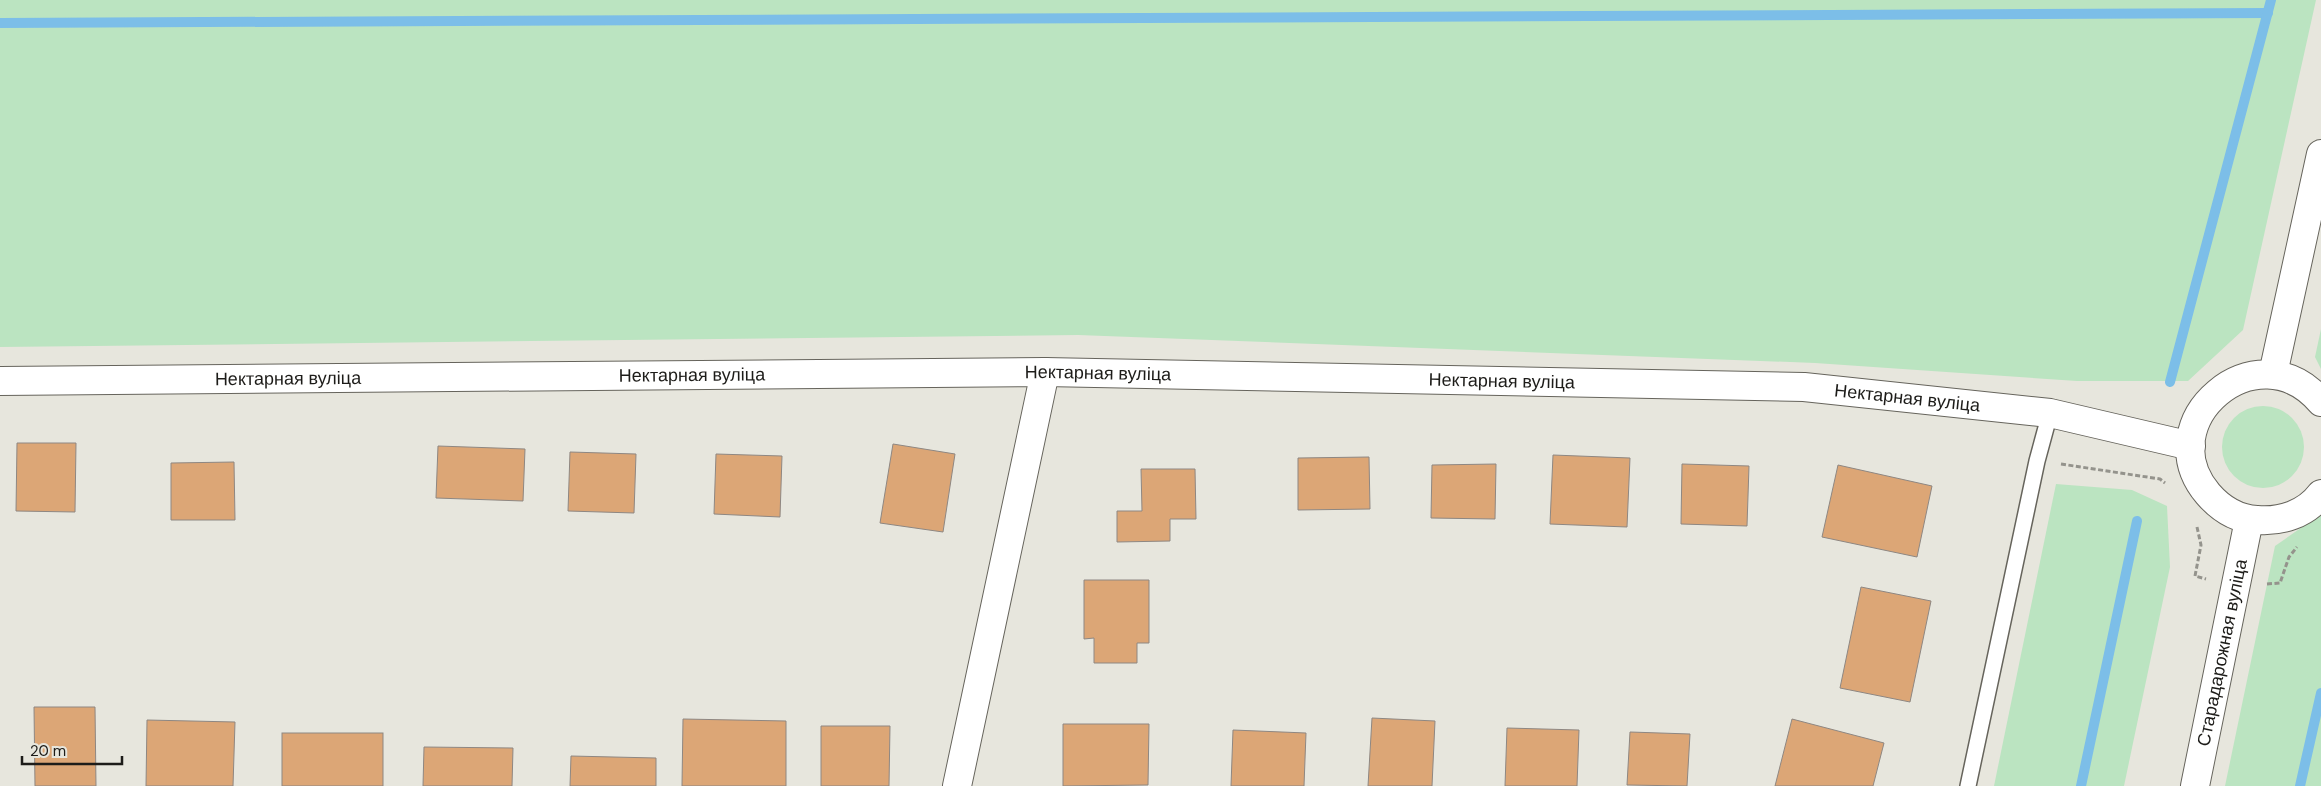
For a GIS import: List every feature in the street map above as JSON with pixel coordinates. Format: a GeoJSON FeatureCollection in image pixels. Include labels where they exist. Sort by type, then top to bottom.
{"type":"FeatureCollection","features":[{"type":"Feature","properties":{"kind":"street"},"geometry":{"type":"LineString","coordinates":[[2273,374],[2321,154]]}},
{"type":"Feature","properties":{"kind":"street"},"geometry":{"type":"LineString","coordinates":[[957,786],[1045,372]]}},
{"type":"Feature","properties":{"kind":"street","name":"Нектарная вуліца"},"geometry":{"type":"LineString","coordinates":[[0,381],[1045,372],[1804,388],[2050,413],[2191,446]]}},
{"type":"Feature","properties":{"kind":"street"},"geometry":{"type":"LineString","coordinates":[[2321,402],[2313,393],[2297,382],[2273,374],[2242,378],[2224,386],[2209,399],[2199,414],[2191,446],[2194,470],[2203,488],[2223,508],[2249,520],[2268,521],[2287,518],[2304,509],[2321,494]]}},
{"type":"Feature","properties":{"kind":"street","name":"Старадарожная вуліца"},"geometry":{"type":"LineString","coordinates":[[2195,786],[2249,520]]}},
{"type":"Feature","properties":{"kind":"lane"},"geometry":{"type":"LineString","coordinates":[[1968,786],[2037,461],[2050,413]]}},
{"type":"Feature","properties":{"kind":"green space"},"geometry":{"type":"Polygon","coordinates":[[[0,0],[2316,0],[2243,330],[2188,381],[2077,381],[1815,363],[1078,335],[0,347],[0,0]]]}},
{"type":"Feature","properties":{"kind":"green space"},"geometry":{"type":"Polygon","coordinates":[[[2321,329],[2321,369],[2315,357],[2321,329]]]}},
{"type":"Feature","properties":{"kind":"green space"},"geometry":{"type":"Polygon","coordinates":[[[2263,406],[2279,409],[2292,418],[2301,431],[2304,447],[2301,463],[2292,476],[2279,485],[2263,488],[2247,485],[2234,476],[2225,463],[2222,447],[2225,431],[2234,418],[2247,409],[2263,406]]]}},
{"type":"Feature","properties":{"kind":"green space"},"geometry":{"type":"Polygon","coordinates":[[[2056,484],[2132,490],[2167,506],[2170,567],[2124,786],[1994,786],[2056,484]]]}},
{"type":"Feature","properties":{"kind":"green space"},"geometry":{"type":"Polygon","coordinates":[[[2321,514],[2321,786],[2225,786],[2275,546],[2321,514]]]}},
{"type":"Feature","properties":{"kind":"building"},"geometry":{"type":"Polygon","coordinates":[[[17,443],[76,443],[75,512],[16,511],[17,443]]]}},
{"type":"Feature","properties":{"kind":"building"},"geometry":{"type":"Polygon","coordinates":[[[893,444],[955,454],[943,532],[880,523],[893,444]]]}},
{"type":"Feature","properties":{"kind":"building"},"geometry":{"type":"Polygon","coordinates":[[[438,446],[525,449],[523,501],[436,498],[438,446]]]}},
{"type":"Feature","properties":{"kind":"building"},"geometry":{"type":"Polygon","coordinates":[[[570,452],[636,454],[634,513],[568,511],[570,452]]]}},
{"type":"Feature","properties":{"kind":"building"},"geometry":{"type":"Polygon","coordinates":[[[716,454],[782,456],[780,517],[714,514],[716,454]]]}},
{"type":"Feature","properties":{"kind":"building"},"geometry":{"type":"Polygon","coordinates":[[[1553,455],[1630,458],[1627,527],[1550,524],[1553,455]]]}},
{"type":"Feature","properties":{"kind":"building"},"geometry":{"type":"Polygon","coordinates":[[[1369,457],[1370,509],[1298,510],[1298,458],[1369,457]]]}},
{"type":"Feature","properties":{"kind":"building"},"geometry":{"type":"Polygon","coordinates":[[[234,462],[235,520],[171,520],[171,463],[234,462]]]}},
{"type":"Feature","properties":{"kind":"building"},"geometry":{"type":"Polygon","coordinates":[[[1496,464],[1495,519],[1431,518],[1432,465],[1496,464]]]}},
{"type":"Feature","properties":{"kind":"building"},"geometry":{"type":"Polygon","coordinates":[[[1682,464],[1749,466],[1747,526],[1681,524],[1682,464]]]}},
{"type":"Feature","properties":{"kind":"building"},"geometry":{"type":"Polygon","coordinates":[[[1838,465],[1932,486],[1917,557],[1822,537],[1838,465]]]}},
{"type":"Feature","properties":{"kind":"building"},"geometry":{"type":"Polygon","coordinates":[[[1141,469],[1195,469],[1196,519],[1170,519],[1170,541],[1117,542],[1117,511],[1142,511],[1141,469]]]}},
{"type":"Feature","properties":{"kind":"building"},"geometry":{"type":"Polygon","coordinates":[[[1084,580],[1149,580],[1149,643],[1137,643],[1137,663],[1094,663],[1094,638],[1084,639],[1084,580]]]}},
{"type":"Feature","properties":{"kind":"building"},"geometry":{"type":"Polygon","coordinates":[[[1861,587],[1931,601],[1910,702],[1840,688],[1861,587]]]}},
{"type":"Feature","properties":{"kind":"building"},"geometry":{"type":"Polygon","coordinates":[[[34,707],[95,707],[96,786],[35,786],[34,707]]]}},
{"type":"Feature","properties":{"kind":"building"},"geometry":{"type":"Polygon","coordinates":[[[1372,718],[1435,721],[1432,786],[1368,786],[1372,718]]]}},
{"type":"Feature","properties":{"kind":"building"},"geometry":{"type":"Polygon","coordinates":[[[683,719],[786,721],[786,786],[682,786],[683,719]]]}},
{"type":"Feature","properties":{"kind":"building"},"geometry":{"type":"Polygon","coordinates":[[[1792,719],[1884,743],[1873,786],[1775,786],[1792,719]]]}},
{"type":"Feature","properties":{"kind":"building"},"geometry":{"type":"Polygon","coordinates":[[[147,720],[235,722],[233,786],[146,786],[147,720]]]}},
{"type":"Feature","properties":{"kind":"building"},"geometry":{"type":"Polygon","coordinates":[[[1063,724],[1149,724],[1148,785],[1063,786],[1063,724]]]}},
{"type":"Feature","properties":{"kind":"building"},"geometry":{"type":"Polygon","coordinates":[[[821,726],[890,726],[889,786],[821,786],[821,726]]]}},
{"type":"Feature","properties":{"kind":"building"},"geometry":{"type":"Polygon","coordinates":[[[1507,728],[1579,730],[1577,786],[1505,786],[1507,728]]]}},
{"type":"Feature","properties":{"kind":"building"},"geometry":{"type":"Polygon","coordinates":[[[1233,730],[1306,733],[1304,786],[1231,786],[1233,730]]]}},
{"type":"Feature","properties":{"kind":"building"},"geometry":{"type":"Polygon","coordinates":[[[1630,732],[1690,734],[1687,786],[1627,785],[1630,732]]]}},
{"type":"Feature","properties":{"kind":"building"},"geometry":{"type":"Polygon","coordinates":[[[282,733],[383,733],[383,786],[282,786],[282,733]]]}},
{"type":"Feature","properties":{"kind":"building"},"geometry":{"type":"Polygon","coordinates":[[[424,747],[513,748],[512,786],[423,786],[424,747]]]}},
{"type":"Feature","properties":{"kind":"building"},"geometry":{"type":"Polygon","coordinates":[[[571,756],[656,758],[656,786],[570,786],[571,756]]]}},
{"type":"Feature","properties":{"kind":"waterway"},"geometry":{"type":"LineString","coordinates":[[2170,382],[2271,0]]}},
{"type":"Feature","properties":{"kind":"waterway"},"geometry":{"type":"LineString","coordinates":[[0,23],[2268,13]]}},
{"type":"Feature","properties":{"kind":"waterway"},"geometry":{"type":"LineString","coordinates":[[2081,786],[2137,521]]}},
{"type":"Feature","properties":{"kind":"waterway"},"geometry":{"type":"LineString","coordinates":[[2300,786],[2321,693]]}}]}
